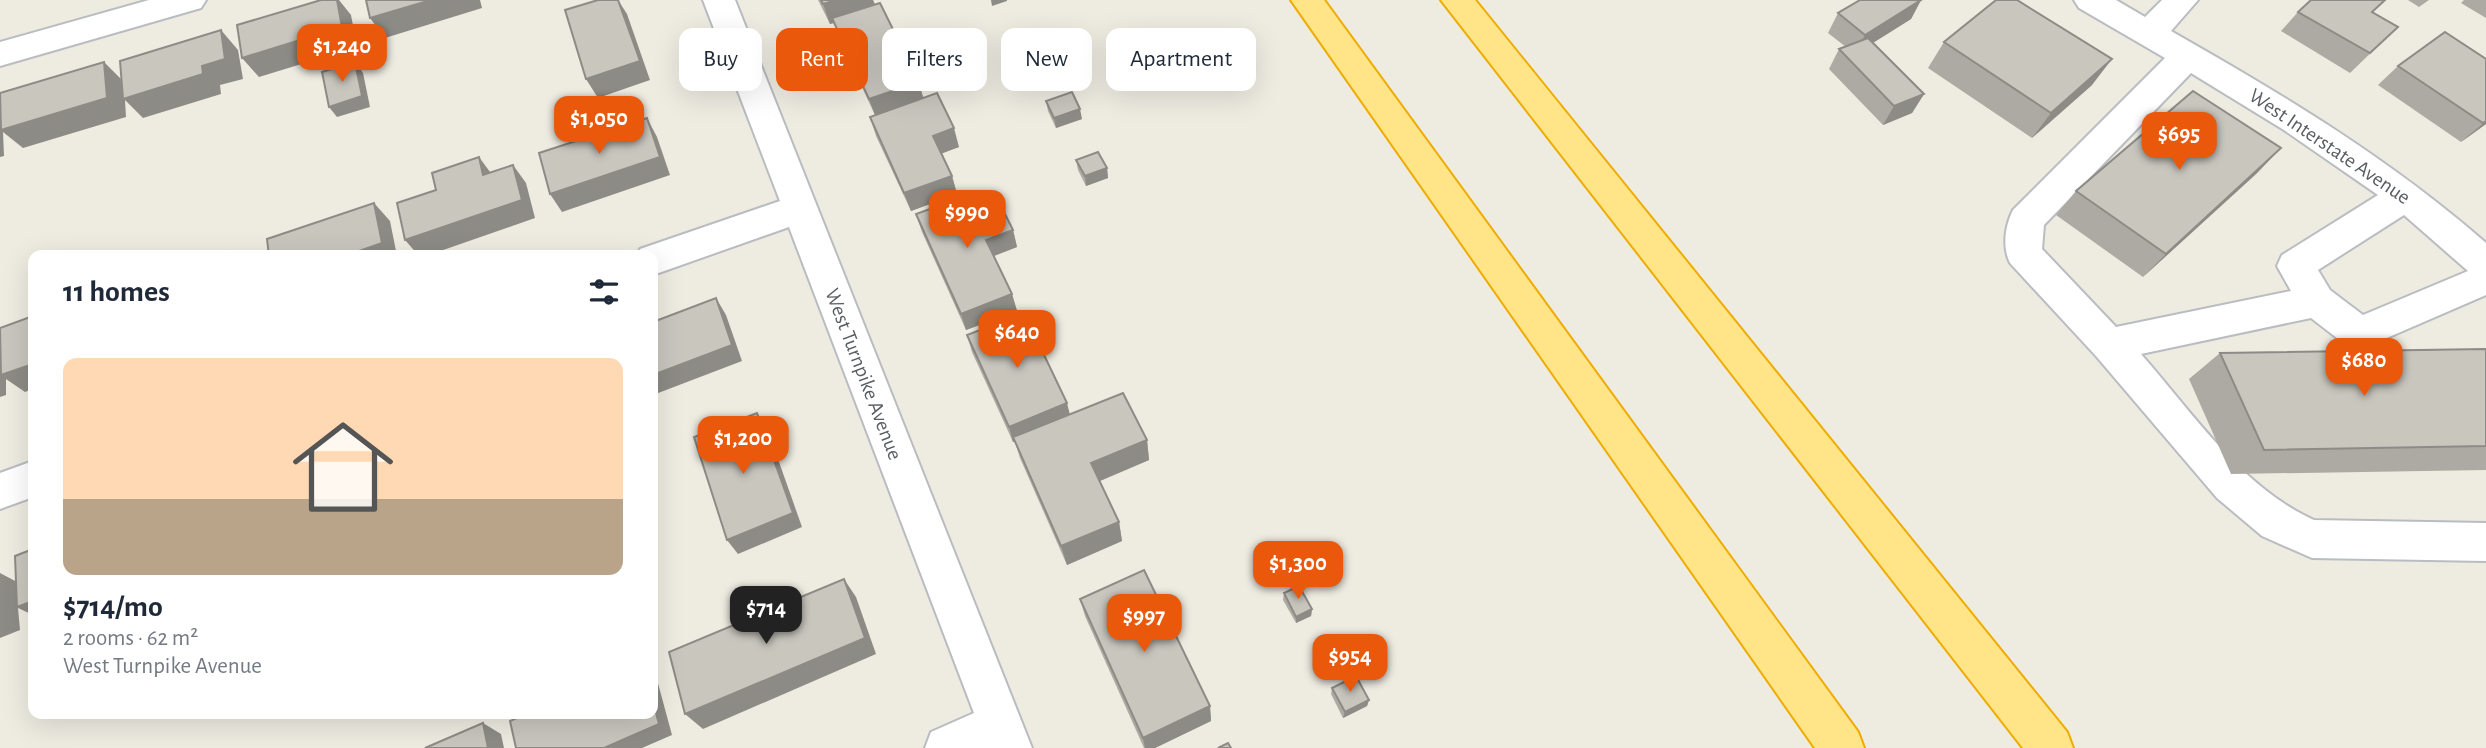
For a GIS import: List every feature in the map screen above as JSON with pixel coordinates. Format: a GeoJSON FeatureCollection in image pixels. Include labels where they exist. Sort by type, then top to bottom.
{"type":"FeatureCollection","features":[{"type":"Feature","properties":{"kind":"highway"},"geometry":{"type":"LineString","coordinates":[[1307,0],[1842,748]]}},
{"type":"Feature","properties":{"kind":"highway"},"geometry":{"type":"LineString","coordinates":[[1457,0],[2051,748]]}},
{"type":"Feature","properties":{"kind":"street"},"geometry":{"type":"LineString","coordinates":[[0,54],[190,0]]}},
{"type":"Feature","properties":{"kind":"street","name":"West Turnpike Avenue"},"geometry":{"type":"LineString","coordinates":[[719,0],[1005,736]]}},
{"type":"Feature","properties":{"kind":"street","name":"West Interstate Avenue"},"geometry":{"type":"LineString","coordinates":[[2090,0],[2315,130],[2406,196],[2486,265]]}},
{"type":"Feature","properties":{"kind":"street"},"geometry":{"type":"LineString","coordinates":[[2148,34],[2182,0]]}},
{"type":"Feature","properties":{"kind":"street"},"geometry":{"type":"LineString","coordinates":[[2187,56],[2026,220],[2023,253],[2109,345],[2231,485],[2277,523],[2312,539],[2486,542]]}},
{"type":"Feature","properties":{"kind":"street"},"geometry":{"type":"LineString","coordinates":[[2406,196],[2295,266],[2317,301],[2359,334],[2486,279]]}},
{"type":"Feature","properties":{"kind":"street"},"geometry":{"type":"LineString","coordinates":[[658,258],[799,209]]}},
{"type":"Feature","properties":{"kind":"street"},"geometry":{"type":"LineString","coordinates":[[2109,345],[2317,301]]}},
{"type":"Feature","properties":{"kind":"street"},"geometry":{"type":"LineString","coordinates":[[0,491],[28,481]]}},
{"type":"Feature","properties":{"kind":"street"},"geometry":{"type":"LineString","coordinates":[[947,748],[1005,736]]}},
{"type":"Feature","properties":{"kind":"building"},"geometry":{"type":"Polygon","coordinates":[[[321,0],[337,0],[342,27],[242,58],[237,25],[321,0]]]}},
{"type":"Feature","properties":{"kind":"building"},"geometry":{"type":"Polygon","coordinates":[[[366,0],[431,0],[370,18],[366,0]]]}},
{"type":"Feature","properties":{"kind":"building"},"geometry":{"type":"Polygon","coordinates":[[[598,0],[618,0],[640,61],[586,79],[565,10],[598,0]]]}},
{"type":"Feature","properties":{"kind":"building"},"geometry":{"type":"Polygon","coordinates":[[[1860,0],[1921,0],[1865,35],[1838,13],[1860,0]]]}},
{"type":"Feature","properties":{"kind":"building"},"geometry":{"type":"Polygon","coordinates":[[[1996,0],[2017,0],[2112,59],[2051,113],[1944,42],[1996,0]]]}},
{"type":"Feature","properties":{"kind":"building"},"geometry":{"type":"Polygon","coordinates":[[[2311,0],[2385,0],[2372,12],[2398,27],[2370,53],[2298,12],[2311,0]]]}},
{"type":"Feature","properties":{"kind":"building"},"geometry":{"type":"Polygon","coordinates":[[[880,3],[892,28],[882,28],[882,91],[893,91],[869,99],[865,91],[868,91],[868,28],[837,28],[832,18],[880,3]]]}},
{"type":"Feature","properties":{"kind":"building"},"geometry":{"type":"Polygon","coordinates":[[[221,30],[225,59],[202,66],[203,74],[123,99],[120,61],[221,30]]]}},
{"type":"Feature","properties":{"kind":"building"},"geometry":{"type":"Polygon","coordinates":[[[2445,32],[2486,59],[2486,121],[2483,123],[2398,66],[2445,32]]]}},
{"type":"Feature","properties":{"kind":"building"},"geometry":{"type":"Polygon","coordinates":[[[1868,38],[1924,94],[1894,106],[1839,49],[1868,38]]]}},
{"type":"Feature","properties":{"kind":"building"},"geometry":{"type":"Polygon","coordinates":[[[104,62],[107,98],[1,130],[0,93],[104,62]]]}},
{"type":"Feature","properties":{"kind":"building"},"geometry":{"type":"Polygon","coordinates":[[[355,62],[362,96],[329,107],[322,72],[355,62]]]}},
{"type":"Feature","properties":{"kind":"building"},"geometry":{"type":"Polygon","coordinates":[[[2193,91],[2281,148],[2166,254],[2076,191],[2193,91]]]}},
{"type":"Feature","properties":{"kind":"building"},"geometry":{"type":"Polygon","coordinates":[[[1072,92],[1080,109],[1054,118],[1046,101],[1072,92]]]}},
{"type":"Feature","properties":{"kind":"building"},"geometry":{"type":"Polygon","coordinates":[[[937,93],[954,128],[933,136],[952,176],[904,193],[870,117],[937,93]]]}},
{"type":"Feature","properties":{"kind":"building"},"geometry":{"type":"Polygon","coordinates":[[[647,118],[660,157],[550,194],[539,153],[647,118]]]}},
{"type":"Feature","properties":{"kind":"building"},"geometry":{"type":"Polygon","coordinates":[[[1098,152],[1107,168],[1085,176],[1076,160],[1098,152]]]}},
{"type":"Feature","properties":{"kind":"building"},"geometry":{"type":"Polygon","coordinates":[[[479,157],[483,175],[513,165],[522,200],[405,240],[397,203],[436,190],[432,173],[479,157]]]}},
{"type":"Feature","properties":{"kind":"building"},"geometry":{"type":"Polygon","coordinates":[[[968,195],[976,212],[1000,204],[1013,230],[986,240],[1012,294],[961,314],[916,214],[968,195]]]}},
{"type":"Feature","properties":{"kind":"building"},"geometry":{"type":"Polygon","coordinates":[[[374,203],[382,243],[362,250],[268,250],[267,239],[374,203]]]}},
{"type":"Feature","properties":{"kind":"building"},"geometry":{"type":"Polygon","coordinates":[[[716,298],[732,345],[658,373],[658,320],[716,298]]]}},
{"type":"Feature","properties":{"kind":"building"},"geometry":{"type":"Polygon","coordinates":[[[1024,313],[1067,403],[1009,427],[967,335],[1024,313]]]}},
{"type":"Feature","properties":{"kind":"building"},"geometry":{"type":"Polygon","coordinates":[[[28,318],[28,366],[1,375],[0,328],[28,318]]]}},
{"type":"Feature","properties":{"kind":"building"},"geometry":{"type":"Polygon","coordinates":[[[2486,349],[2486,446],[2264,450],[2220,353],[2486,349]]]}},
{"type":"Feature","properties":{"kind":"building"},"geometry":{"type":"Polygon","coordinates":[[[1123,393],[1147,440],[1091,463],[1119,522],[1061,546],[1013,437],[1123,393]]]}},
{"type":"Feature","properties":{"kind":"building"},"geometry":{"type":"Polygon","coordinates":[[[757,413],[793,513],[727,540],[694,437],[757,413]]]}},
{"type":"Feature","properties":{"kind":"building"},"geometry":{"type":"Polygon","coordinates":[[[28,551],[28,603],[17,607],[15,556],[28,551]]]}},
{"type":"Feature","properties":{"kind":"building"},"geometry":{"type":"Polygon","coordinates":[[[1144,570],[1210,706],[1143,738],[1080,599],[1144,570]]]}},
{"type":"Feature","properties":{"kind":"building"},"geometry":{"type":"Polygon","coordinates":[[[844,579],[865,638],[685,714],[669,652],[844,579]]]}},
{"type":"Feature","properties":{"kind":"building"},"geometry":{"type":"Polygon","coordinates":[[[1299,586],[1312,609],[1296,617],[1284,593],[1299,586]]]}},
{"type":"Feature","properties":{"kind":"building"},"geometry":{"type":"Polygon","coordinates":[[[1356,676],[1369,700],[1345,712],[1332,688],[1356,676]]]}},
{"type":"Feature","properties":{"kind":"building"},"geometry":{"type":"Polygon","coordinates":[[[658,719],[659,724],[604,748],[516,748],[510,721],[658,719]]]}},
{"type":"Feature","properties":{"kind":"building"},"geometry":{"type":"Polygon","coordinates":[[[483,723],[488,748],[425,748],[483,723]]]}},
{"type":"Feature","properties":{"kind":"building"},"geometry":{"type":"Polygon","coordinates":[[[1228,743],[1231,748],[1218,748],[1228,743]]]}}]}
